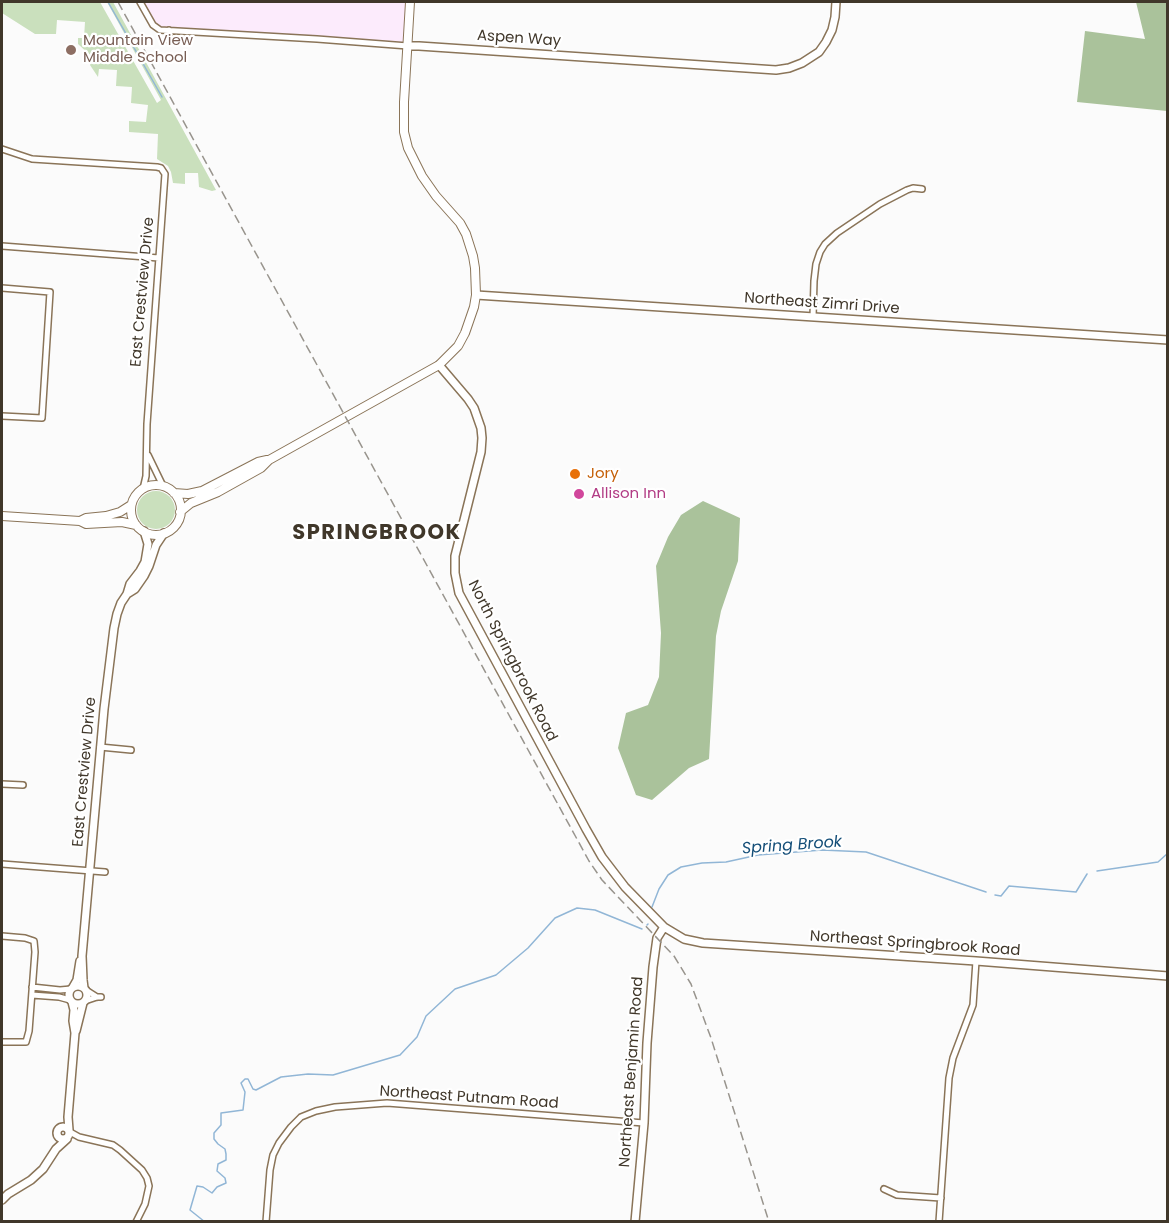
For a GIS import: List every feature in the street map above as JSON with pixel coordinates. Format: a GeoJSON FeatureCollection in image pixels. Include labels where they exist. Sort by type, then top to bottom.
{"type":"FeatureCollection","features":[{"type":"Feature","properties":{"kind":"main road"},"geometry":{"type":"LineString","coordinates":[[180,512],[191,503],[218,492],[261,468],[269,460],[439,365],[458,346],[465,333],[476,295],[476,268],[466,234],[460,223],[422,176],[406,140],[404,119],[410,2]]}},
{"type":"Feature","properties":{"kind":"main road"},"geometry":{"type":"LineString","coordinates":[[136,525],[131,505],[135,496],[143,489],[153,485],[163,486],[174,493],[188,494],[202,491],[258,462],[269,460]]}},
{"type":"Feature","properties":{"kind":"main road"},"geometry":{"type":"LineString","coordinates":[[2,516],[80,521],[86,524],[122,522],[157,534],[170,530],[176,524],[180,505],[174,493]]}},
{"type":"Feature","properties":{"kind":"main road"},"geometry":{"type":"LineString","coordinates":[[80,521],[120,512],[131,505]]}},
{"type":"Feature","properties":{"kind":"street"},"geometry":{"type":"LineString","coordinates":[[140,2],[156,28],[169,30],[169,40]]}},
{"type":"Feature","properties":{"kind":"street","name":"Aspen Way"},"geometry":{"type":"LineString","coordinates":[[169,30],[776,70],[802,63],[819,52],[832,30],[836,2]]}},
{"type":"Feature","properties":{"kind":"street","name":"East Crestview Drive"},"geometry":{"type":"LineString","coordinates":[[2,149],[28,158],[155,167],[162,170],[165,178],[147,424],[146,476],[143,489]]}},
{"type":"Feature","properties":{"kind":"street"},"geometry":{"type":"LineString","coordinates":[[813,317],[816,264],[825,244],[837,233],[880,204],[907,190],[922,189]]}},
{"type":"Feature","properties":{"kind":"street"},"geometry":{"type":"LineString","coordinates":[[2,246],[159,258]]}},
{"type":"Feature","properties":{"kind":"street"},"geometry":{"type":"LineString","coordinates":[[2,288],[50,291],[42,418],[2,416]]}},
{"type":"Feature","properties":{"kind":"street","name":"Northeast Zimri Drive"},"geometry":{"type":"LineString","coordinates":[[476,295],[1167,340]]}},
{"type":"Feature","properties":{"kind":"street","name":"North Springbrook Road"},"geometry":{"type":"LineString","coordinates":[[439,365],[474,408],[482,438],[481,452],[455,556],[455,573],[459,593],[602,857],[625,887],[664,927]]}},
{"type":"Feature","properties":{"kind":"street","name":"East Crestview Drive"},"geometry":{"type":"LineString","coordinates":[[147,454],[163,486]]}},
{"type":"Feature","properties":{"kind":"street","name":"East Crestview Drive"},"geometry":{"type":"LineString","coordinates":[[85,989],[82,980],[82,956],[89,870],[100,747],[115,621],[130,584],[140,571],[145,559],[148,544],[144,531]]}},
{"type":"Feature","properties":{"kind":"street","name":"East Crestview Drive"},"geometry":{"type":"LineString","coordinates":[[127,594],[135,589],[144,576],[164,533]]}},
{"type":"Feature","properties":{"kind":"street"},"geometry":{"type":"LineString","coordinates":[[100,747],[131,750]]}},
{"type":"Feature","properties":{"kind":"street"},"geometry":{"type":"LineString","coordinates":[[2,784],[23,785]]}},
{"type":"Feature","properties":{"kind":"street"},"geometry":{"type":"LineString","coordinates":[[2,864],[105,872]]}},
{"type":"Feature","properties":{"kind":"street","name":"Northeast Springbrook Road"},"geometry":{"type":"LineString","coordinates":[[664,927],[684,939],[704,943],[1167,976]]}},
{"type":"Feature","properties":{"kind":"street","name":"Northeast Benjamin Road"},"geometry":{"type":"LineString","coordinates":[[635,1221],[644,1123],[655,944],[664,927]]}},
{"type":"Feature","properties":{"kind":"street"},"geometry":{"type":"LineString","coordinates":[[2,936],[34,941],[35,952],[29,1031],[26,1042],[2,1042]]}},
{"type":"Feature","properties":{"kind":"street","name":"East Crestview Drive"},"geometry":{"type":"LineString","coordinates":[[72,988],[82,956]]}},
{"type":"Feature","properties":{"kind":"street"},"geometry":{"type":"LineString","coordinates":[[939,1221],[949,1078],[953,1058],[973,1005],[976,961]]}},
{"type":"Feature","properties":{"kind":"street"},"geometry":{"type":"LineString","coordinates":[[32,987],[60,990],[79,986],[99,997],[77,1004],[59,997],[32,995]]}},
{"type":"Feature","properties":{"kind":"street"},"geometry":{"type":"LineString","coordinates":[[72,988],[69,994],[74,1010],[75,1033]]}},
{"type":"Feature","properties":{"kind":"street"},"geometry":{"type":"LineString","coordinates":[[2,1200],[5,1194],[31,1180],[43,1169],[67,1133],[75,1033],[87,996],[85,989]]}},
{"type":"Feature","properties":{"kind":"street","name":"Northeast Putnam Road"},"geometry":{"type":"LineString","coordinates":[[266,1221],[273,1155],[291,1127],[301,1117],[316,1111],[335,1107],[387,1103],[644,1123]]}},
{"type":"Feature","properties":{"kind":"street"},"geometry":{"type":"LineString","coordinates":[[56,1149],[57,1131],[113,1145],[120,1150],[147,1178],[149,1186],[145,1204],[136,1221]]}},
{"type":"Feature","properties":{"kind":"street"},"geometry":{"type":"LineString","coordinates":[[885,1189],[897,1195],[940,1198]]}},
{"type":"Feature","properties":{"kind":"shaded area"},"geometry":{"type":"Polygon","coordinates":[[[140,2],[411,2],[408,46],[169,30],[153,25],[140,2]]]}},
{"type":"Feature","properties":{"kind":"green space"},"geometry":{"type":"Polygon","coordinates":[[[2,2],[100,2],[157,103],[161,100],[107,2],[113,2],[216,190],[199,187],[198,173],[185,173],[185,184],[173,183],[168,166],[157,159],[158,134],[129,132],[129,121],[146,122],[148,105],[131,103],[132,87],[116,86],[117,70],[99,69],[98,77],[90,65],[91,56],[78,44],[78,38],[84,38],[85,22],[57,20],[56,34],[35,34],[2,13],[2,2]]]}},
{"type":"Feature","properties":{"kind":"green space"},"geometry":{"type":"Polygon","coordinates":[[[1136,2],[1167,2],[1167,111],[1077,102],[1085,31],[1145,39],[1136,2]]]}},
{"type":"Feature","properties":{"kind":"green space"},"geometry":{"type":"Polygon","coordinates":[[[156,491],[169,497],[175,510],[169,523],[156,529],[143,523],[137,510],[143,497],[156,491]]]}},
{"type":"Feature","properties":{"kind":"green space"},"geometry":{"type":"Polygon","coordinates":[[[703,501],[740,518],[738,561],[721,611],[716,636],[709,759],[689,768],[652,800],[636,795],[618,748],[626,713],[648,705],[659,677],[661,633],[656,566],[668,537],[681,515],[703,501]]]}},
{"type":"Feature","properties":{"kind":"waterway"},"geometry":{"type":"LineString","coordinates":[[108,2],[162,97]]}},
{"type":"Feature","properties":{"kind":"waterway","name":"Spring Brook"},"geometry":{"type":"LineString","coordinates":[[652,907],[668,875],[681,867],[726,862],[758,855],[822,850],[866,852],[986,892]]}},
{"type":"Feature","properties":{"kind":"waterway","name":"Spring Brook"},"geometry":{"type":"LineString","coordinates":[[1097,871],[1158,862],[1168,853]]}},
{"type":"Feature","properties":{"kind":"waterway","name":"Spring Brook"},"geometry":{"type":"LineString","coordinates":[[995,895],[1001,896],[1009,886],[1076,892],[1087,874]]}},
{"type":"Feature","properties":{"kind":"waterway","name":"Spring Brook"},"geometry":{"type":"LineString","coordinates":[[205,1222],[190,1210],[197,1186],[212,1193],[217,1187],[226,1183],[225,1178],[217,1171],[218,1164],[226,1160],[225,1149],[214,1139],[214,1133],[221,1125],[221,1113],[243,1110],[245,1092],[241,1083],[245,1079],[248,1079],[253,1089],[256,1090],[281,1077],[308,1074],[333,1075],[400,1055],[417,1037],[426,1016],[455,989],[496,975],[528,948],[555,918],[577,908],[595,910],[642,929]]}},
{"type":"Feature","properties":{"kind":"railway"},"geometry":{"type":"LineString","coordinates":[[118,2],[589,861],[602,880],[674,956],[691,984],[711,1038],[769,1222]]}},
{"type":"Feature","properties":{"kind":"place","name":"Mountain View Middle School"},"geometry":{"type":"Point","coordinates":[71,50]}},
{"type":"Feature","properties":{"kind":"place","name":"Jory"},"geometry":{"type":"Point","coordinates":[575,474]}},
{"type":"Feature","properties":{"kind":"place","name":"Allison Inn"},"geometry":{"type":"Point","coordinates":[579,494]}},
{"type":"Feature","properties":{"kind":"district","name":"SPRINGBROOK"},"geometry":{"type":"Point","coordinates":[377,534]}}]}
